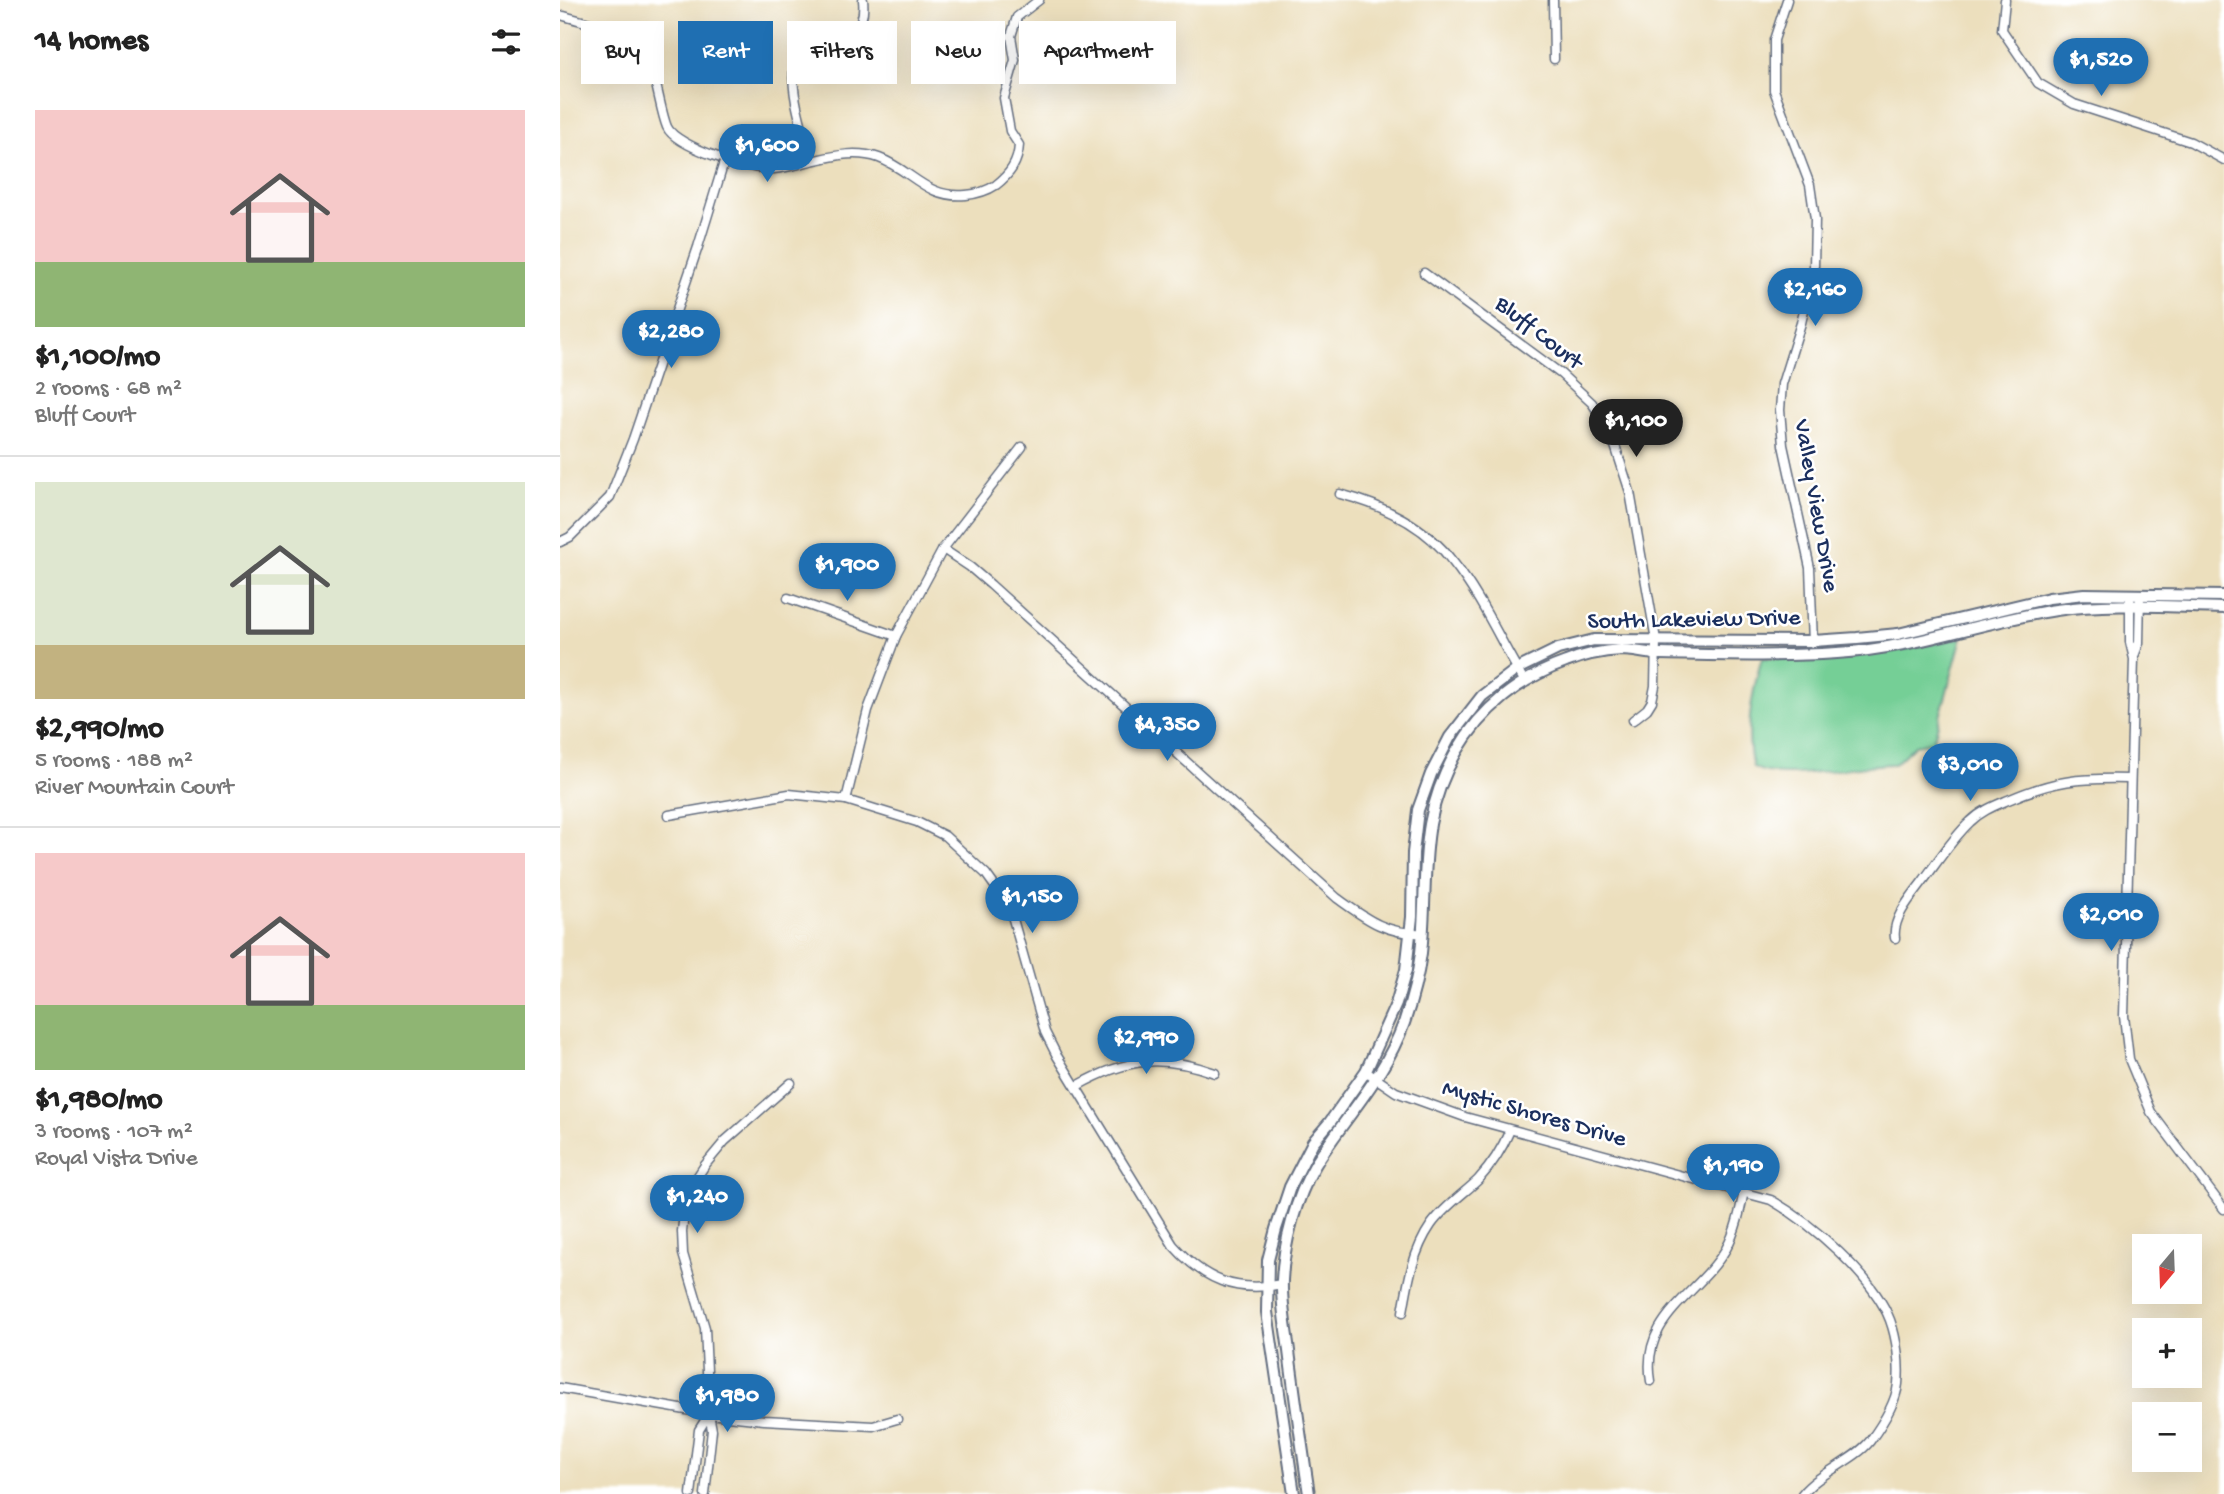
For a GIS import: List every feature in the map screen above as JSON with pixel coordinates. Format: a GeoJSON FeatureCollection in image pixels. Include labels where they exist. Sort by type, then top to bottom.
{"type":"FeatureCollection","features":[{"type":"Feature","properties":{"kind":"street"},"geometry":{"type":"LineString","coordinates":[[811,161],[794,89],[794,67],[800,54],[809,45],[851,33],[863,15],[863,0]]}},
{"type":"Feature","properties":{"kind":"street"},"geometry":{"type":"LineString","coordinates":[[564,16],[623,37],[639,46],[652,73],[668,129],[679,140],[758,169],[774,170],[850,153],[880,159],[931,191],[951,196],[990,190],[1005,177],[1018,159],[1019,145],[1010,131],[1004,98],[1014,60],[1013,25],[1017,17],[1039,0]]}},
{"type":"Feature","properties":{"kind":"street"},"geometry":{"type":"LineString","coordinates":[[1553,0],[1554,59]]}},
{"type":"Feature","properties":{"kind":"street","name":"Valley View Drive"},"geometry":{"type":"LineString","coordinates":[[1787,0],[1774,40],[1774,90],[1810,185],[1815,219],[1814,267],[1801,323],[1782,384],[1780,410],[1783,445],[1810,568],[1814,653]]}},
{"type":"Feature","properties":{"kind":"street"},"geometry":{"type":"LineString","coordinates":[[2005,0],[2002,30],[2038,83],[2074,104],[2191,142],[2224,160]]}},
{"type":"Feature","properties":{"kind":"street"},"geometry":{"type":"LineString","coordinates":[[560,542],[570,537],[610,497],[698,247],[725,159]]}},
{"type":"Feature","properties":{"kind":"street","name":"Bluff Court"},"geometry":{"type":"LineString","coordinates":[[1424,273],[1562,374],[1592,402],[1605,422],[1622,461],[1630,492],[1656,640],[1652,701],[1647,709],[1633,720]]}},
{"type":"Feature","properties":{"kind":"street"},"geometry":{"type":"LineString","coordinates":[[846,800],[869,710],[896,636],[943,549],[1021,447]]}},
{"type":"Feature","properties":{"kind":"street"},"geometry":{"type":"LineString","coordinates":[[1340,494],[1363,500],[1389,512],[1413,526],[1443,550],[1467,583],[1525,682]]}},
{"type":"Feature","properties":{"kind":"street"},"geometry":{"type":"LineString","coordinates":[[943,549],[991,585],[1336,898],[1374,924],[1410,934],[1423,933]]}},
{"type":"Feature","properties":{"kind":"street","name":"South Lakeview Drive"},"geometry":{"type":"LineString","coordinates":[[1294,1494],[1269,1336],[1268,1260],[1290,1187],[1313,1142],[1331,1122],[1366,1071],[1396,1004],[1406,971],[1418,810],[1430,774],[1450,737],[1482,696],[1517,669],[1572,644],[1594,640],[1813,641],[1898,634],[2049,598],[2084,594],[2224,596]]}},
{"type":"Feature","properties":{"kind":"street"},"geometry":{"type":"LineString","coordinates":[[2135,594],[2130,642],[2134,659],[2124,1016],[2129,1059],[2151,1112],[2224,1209]]}},
{"type":"Feature","properties":{"kind":"street"},"geometry":{"type":"LineString","coordinates":[[788,598],[896,636]]}},
{"type":"Feature","properties":{"kind":"street","name":"South Lakeview Drive"},"geometry":{"type":"LineString","coordinates":[[1309,1494],[1282,1284],[1290,1231],[1307,1180],[1376,1079],[1393,1049],[1411,1002],[1418,975],[1423,933],[1425,849],[1437,796],[1457,751],[1479,719],[1525,682],[1565,662],[1596,653],[1622,650],[1655,654],[1835,653],[1912,643],[2057,610],[2224,608]]}},
{"type":"Feature","properties":{"kind":"street"},"geometry":{"type":"LineString","coordinates":[[1969,616],[1973,628]]}},
{"type":"Feature","properties":{"kind":"street"},"geometry":{"type":"LineString","coordinates":[[1895,938],[1897,924],[1909,901],[1951,842],[1980,813],[2025,792],[2060,781],[2101,777],[2129,779]]}},
{"type":"Feature","properties":{"kind":"street"},"geometry":{"type":"LineString","coordinates":[[669,815],[789,794],[846,800],[917,822],[945,836],[986,874],[1004,899],[1013,919],[1045,1032],[1173,1245],[1212,1278],[1239,1287],[1282,1284]]}},
{"type":"Feature","properties":{"kind":"street"},"geometry":{"type":"LineString","coordinates":[[1077,1086],[1118,1066],[1164,1059],[1215,1073]]}},
{"type":"Feature","properties":{"kind":"street","name":"Mystic Shores Drive"},"geometry":{"type":"LineString","coordinates":[[1366,1071],[1396,1092],[1421,1102],[1510,1130],[1771,1200],[1810,1225],[1835,1248],[1878,1297],[1890,1319],[1898,1386],[1882,1423],[1868,1444],[1816,1480],[1802,1494]]}},
{"type":"Feature","properties":{"kind":"street"},"geometry":{"type":"LineString","coordinates":[[705,1494],[712,1430],[705,1328],[683,1254],[685,1206],[692,1185],[725,1141],[791,1083]]}},
{"type":"Feature","properties":{"kind":"street"},"geometry":{"type":"LineString","coordinates":[[1403,1312],[1408,1280],[1430,1227],[1444,1210],[1478,1180],[1500,1153],[1510,1130]]}},
{"type":"Feature","properties":{"kind":"street"},"geometry":{"type":"LineString","coordinates":[[1651,1381],[1647,1362],[1665,1317],[1727,1247],[1744,1191]]}},
{"type":"Feature","properties":{"kind":"street"},"geometry":{"type":"LineString","coordinates":[[560,1388],[764,1420],[873,1426],[897,1419]]}},
{"type":"Feature","properties":{"kind":"street"},"geometry":{"type":"LineString","coordinates":[[691,1494],[699,1430],[709,1413]]}},
{"type":"Feature","properties":{"kind":"street"},"geometry":{"type":"LineString","coordinates":[[694,1474],[707,1475]]}},
{"type":"Feature","properties":{"kind":"green space"},"geometry":{"type":"Polygon","coordinates":[[[1962,637],[1933,742],[1915,745],[1895,764],[1802,774],[1766,772],[1753,767],[1749,740],[1750,712],[1762,658],[1863,654],[1911,648],[1962,637]]]}}]}
